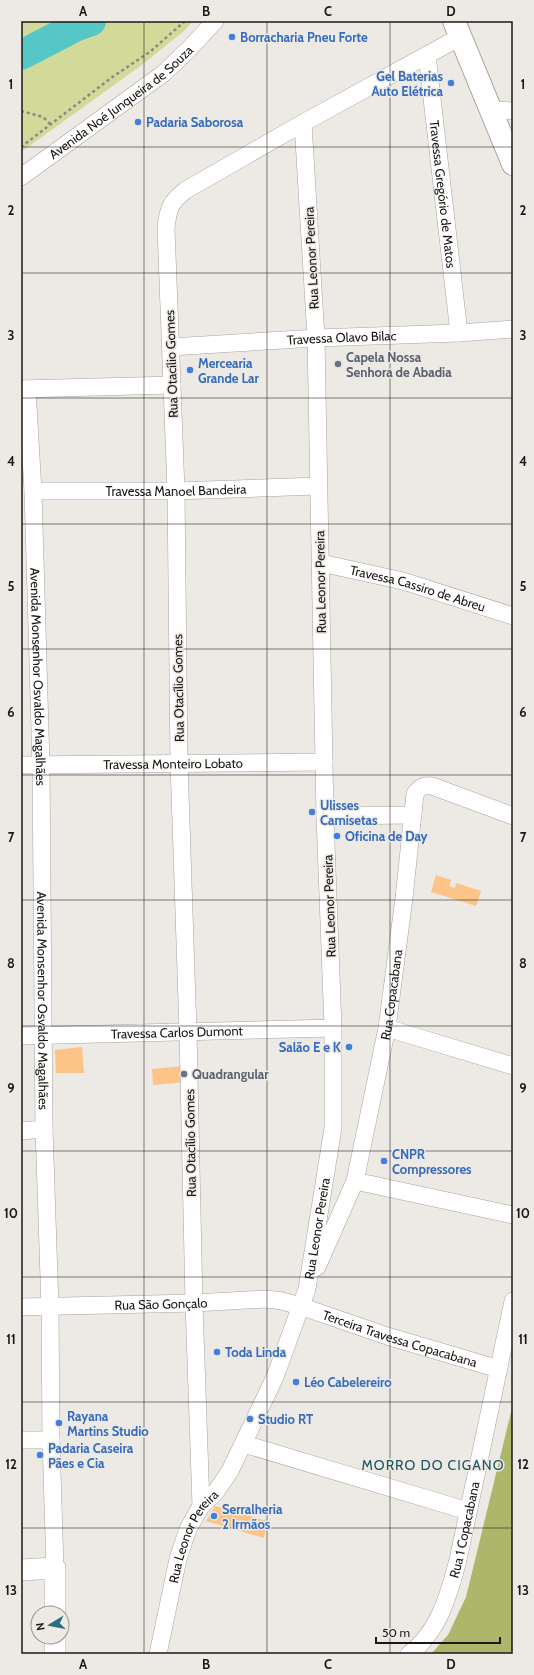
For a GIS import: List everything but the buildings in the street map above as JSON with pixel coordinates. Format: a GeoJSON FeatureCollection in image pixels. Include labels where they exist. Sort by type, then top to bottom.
{"type":"FeatureCollection","features":[{"type":"Feature","properties":{"kind":"main road"},"geometry":{"type":"LineString","coordinates":[[457,29],[492,110],[513,164]]}},
{"type":"Feature","properties":{"kind":"street","name":"Avenida Noé Junqueira de Souza"},"geometry":{"type":"LineString","coordinates":[[21,177],[164,73],[216,21]]}},
{"type":"Feature","properties":{"kind":"street","name":"Rua Otacílio Gomes"},"geometry":{"type":"LineString","coordinates":[[201,1506],[179,763],[176,491],[166,228],[168,213],[171,204],[186,190],[303,123],[427,55],[457,29]]}},
{"type":"Feature","properties":{"kind":"street","name":"Travessa Gregório de Matos"},"geometry":{"type":"LineString","coordinates":[[427,55],[459,333]]}},
{"type":"Feature","properties":{"kind":"street"},"geometry":{"type":"LineString","coordinates":[[492,110],[513,111]]}},
{"type":"Feature","properties":{"kind":"street","name":"Rua Leonor Pereira"},"geometry":{"type":"LineString","coordinates":[[158,1654],[178,1559],[188,1529],[201,1506],[215,1493],[224,1481],[244,1444],[275,1377],[307,1289],[333,1128],[333,1028],[325,816],[316,338],[303,123]]}},
{"type":"Feature","properties":{"kind":"street","name":"Travessa Olavo Bilac"},"geometry":{"type":"LineString","coordinates":[[171,346],[316,338],[459,333],[513,329]]}},
{"type":"Feature","properties":{"kind":"street"},"geometry":{"type":"LineString","coordinates":[[24,389],[172,385]]}},
{"type":"Feature","properties":{"kind":"street","name":"Avenida Monsenhor Osvaldo Magalhães"},"geometry":{"type":"LineString","coordinates":[[24,389],[34,491],[41,765],[44,1129],[50,1307],[51,1440],[55,1605]]}},
{"type":"Feature","properties":{"kind":"street","name":"Travessa Manoel Bandeira"},"geometry":{"type":"LineString","coordinates":[[34,491],[176,491],[318,486]]}},
{"type":"Feature","properties":{"kind":"street","name":"Travessa Cassiro de Abreu"},"geometry":{"type":"LineString","coordinates":[[321,563],[403,581],[513,616]]}},
{"type":"Feature","properties":{"kind":"street","name":"Travessa Monteiro Lobato"},"geometry":{"type":"LineString","coordinates":[[21,765],[324,762]]}},
{"type":"Feature","properties":{"kind":"street","name":"Rua Copacabana"},"geometry":{"type":"LineString","coordinates":[[307,1289],[355,1181],[387,1028],[404,898],[415,794],[420,787],[432,786],[513,816]]}},
{"type":"Feature","properties":{"kind":"street"},"geometry":{"type":"LineString","coordinates":[[325,816],[413,815]]}},
{"type":"Feature","properties":{"kind":"street","name":"Travessa Carlos Dumont"},"geometry":{"type":"LineString","coordinates":[[21,1036],[333,1028]]}},
{"type":"Feature","properties":{"kind":"street"},"geometry":{"type":"LineString","coordinates":[[387,1028],[513,1066]]}},
{"type":"Feature","properties":{"kind":"street"},"geometry":{"type":"LineString","coordinates":[[21,1131],[44,1129]]}},
{"type":"Feature","properties":{"kind":"street"},"geometry":{"type":"LineString","coordinates":[[355,1181],[513,1215]]}},
{"type":"Feature","properties":{"kind":"street","name":"Rua São Gonçalo"},"geometry":{"type":"LineString","coordinates":[[21,1307],[266,1300],[282,1301],[300,1306]]}},
{"type":"Feature","properties":{"kind":"street","name":"Rua 1 Copacabana"},"geometry":{"type":"LineString","coordinates":[[409,1654],[429,1633],[441,1613],[453,1579],[513,1301]]}},
{"type":"Feature","properties":{"kind":"street","name":"Terceira Travessa Copacabana"},"geometry":{"type":"LineString","coordinates":[[300,1306],[387,1336],[499,1369]]}},
{"type":"Feature","properties":{"kind":"street"},"geometry":{"type":"LineString","coordinates":[[21,1440],[51,1440]]}},
{"type":"Feature","properties":{"kind":"street"},"geometry":{"type":"LineString","coordinates":[[244,1444],[468,1511]]}},
{"type":"Feature","properties":{"kind":"street"},"geometry":{"type":"LineString","coordinates":[[21,1570],[55,1568]]}},
{"type":"Feature","properties":{"kind":"path"},"geometry":{"type":"LineString","coordinates":[[21,147],[111,78],[151,51],[185,21]]}},
{"type":"Feature","properties":{"kind":"path"},"geometry":{"type":"LineString","coordinates":[[21,111],[43,116],[50,125]]}},
{"type":"Feature","properties":{"kind":"green space"},"geometry":{"type":"Polygon","coordinates":[[[21,21],[193,21],[184,31],[139,67],[21,152],[21,21]]]}},
{"type":"Feature","properties":{"kind":"green space"},"geometry":{"type":"Polygon","coordinates":[[[513,1404],[513,1654],[431,1654],[448,1635],[466,1597],[513,1404]]]}},
{"type":"Feature","properties":{"kind":"waterway"},"geometry":{"type":"LineString","coordinates":[[21,55],[77,26],[91,21]]}},
{"type":"Feature","properties":{"kind":"place","name":"Borracharia Pneu Forte"},"geometry":{"type":"Point","coordinates":[232,37]}},
{"type":"Feature","properties":{"kind":"place","name":"Gel Baterias Auto Elétrica"},"geometry":{"type":"Point","coordinates":[451,83]}},
{"type":"Feature","properties":{"kind":"place","name":"Padaria Saborosa"},"geometry":{"type":"Point","coordinates":[138,122]}},
{"type":"Feature","properties":{"kind":"place","name":"Capela Nossa Senhora de Abadia"},"geometry":{"type":"Point","coordinates":[338,364]}},
{"type":"Feature","properties":{"kind":"place","name":"Mercearia Grande Lar"},"geometry":{"type":"Point","coordinates":[190,370]}},
{"type":"Feature","properties":{"kind":"place","name":"Ulisses Camisetas"},"geometry":{"type":"Point","coordinates":[312,812]}},
{"type":"Feature","properties":{"kind":"place","name":"Oficina de Day"},"geometry":{"type":"Point","coordinates":[337,836]}},
{"type":"Feature","properties":{"kind":"place","name":"Salão E e K"},"geometry":{"type":"Point","coordinates":[349,1047]}},
{"type":"Feature","properties":{"kind":"place","name":"Quadrangular"},"geometry":{"type":"Point","coordinates":[184,1074]}},
{"type":"Feature","properties":{"kind":"place","name":"CNPR Compressores"},"geometry":{"type":"Point","coordinates":[384,1161]}},
{"type":"Feature","properties":{"kind":"place","name":"Toda Linda"},"geometry":{"type":"Point","coordinates":[217,1352]}},
{"type":"Feature","properties":{"kind":"place","name":"Léo Cabelereiro"},"geometry":{"type":"Point","coordinates":[296,1382]}},
{"type":"Feature","properties":{"kind":"place","name":"Studio RT"},"geometry":{"type":"Point","coordinates":[250,1419]}},
{"type":"Feature","properties":{"kind":"place","name":"Rayana Martins Studio"},"geometry":{"type":"Point","coordinates":[59,1423]}},
{"type":"Feature","properties":{"kind":"place","name":"Padaria Caseira Pães e Cia"},"geometry":{"type":"Point","coordinates":[40,1455]}},
{"type":"Feature","properties":{"kind":"place","name":"Serralheria 2 Irmãos"},"geometry":{"type":"Point","coordinates":[214,1516]}},
{"type":"Feature","properties":{"kind":"district","name":"MORRO DO CIGANO"},"geometry":{"type":"Point","coordinates":[433,1465]}}]}
